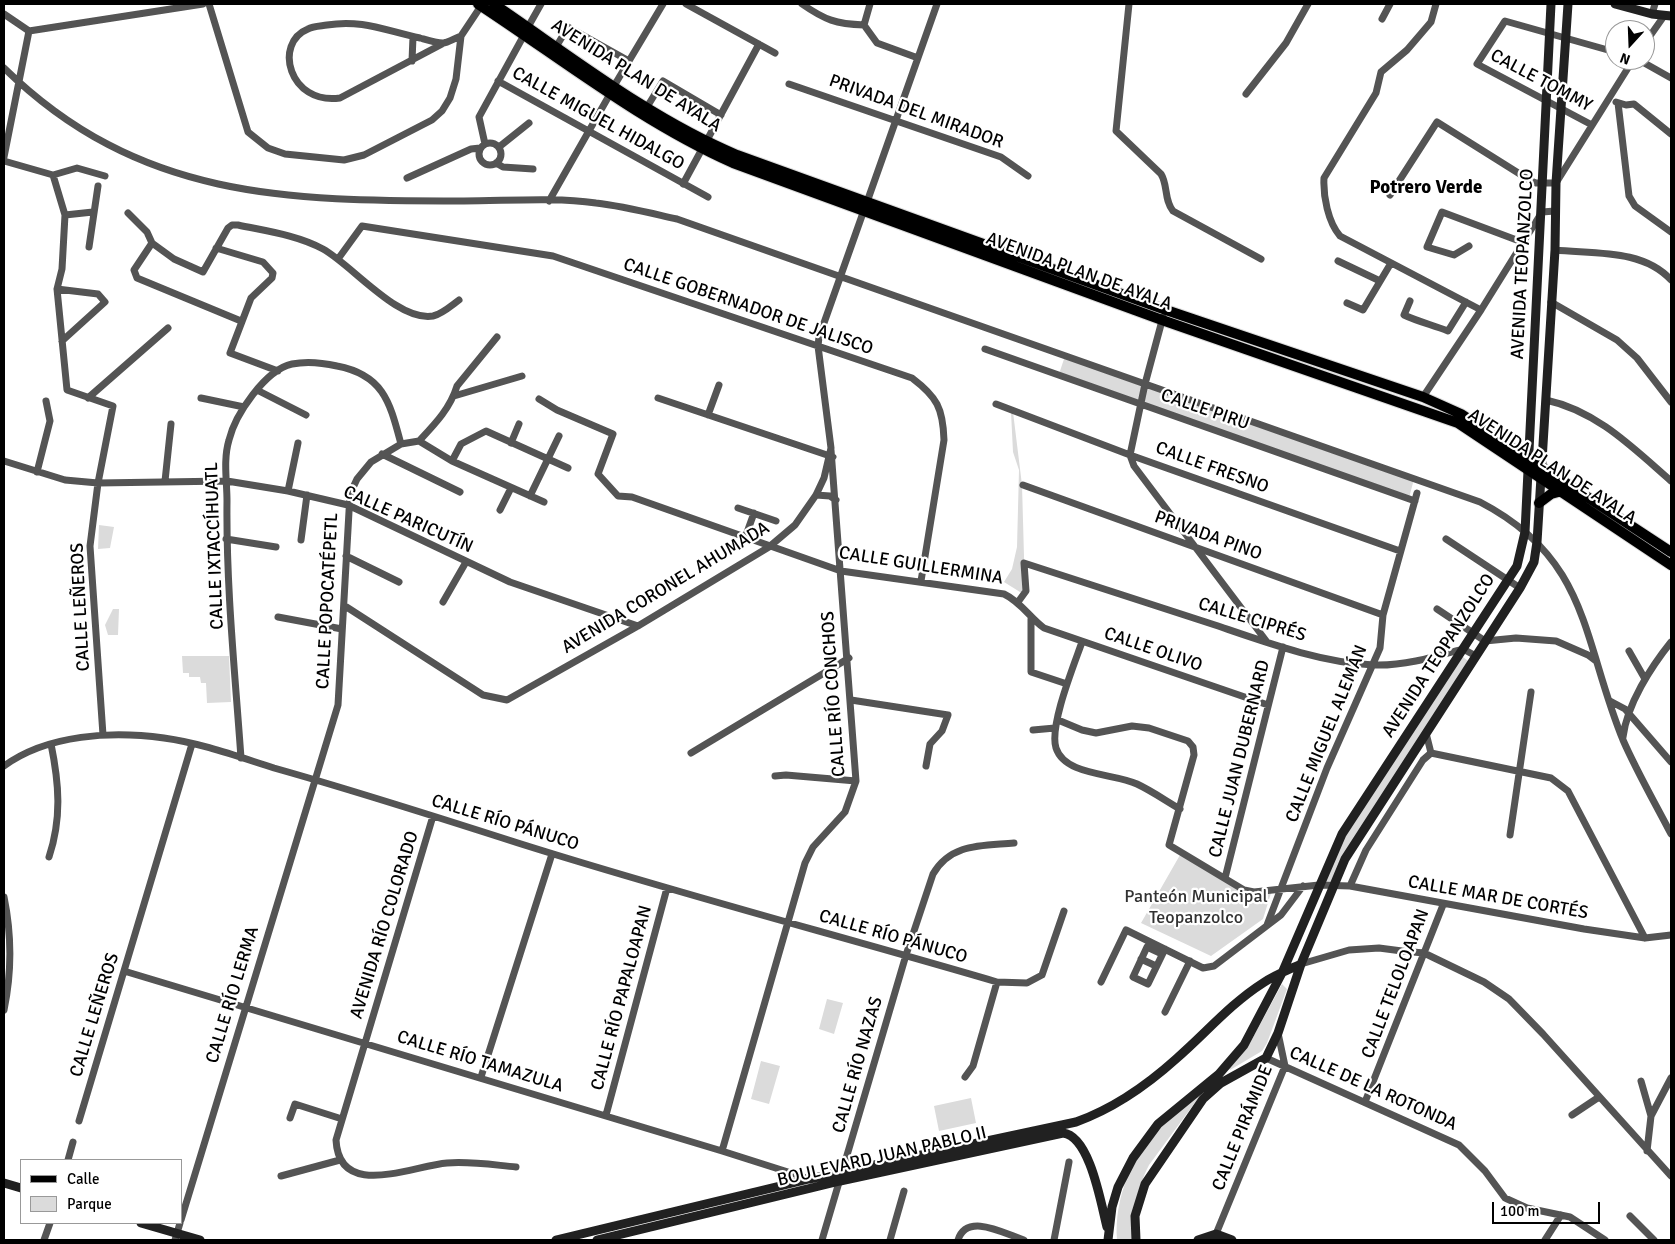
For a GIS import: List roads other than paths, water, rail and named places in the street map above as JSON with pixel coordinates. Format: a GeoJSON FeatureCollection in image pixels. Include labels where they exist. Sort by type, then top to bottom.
{"type":"FeatureCollection","features":[{"type":"Feature","properties":{"kind":"main road","name":"AVENIDA TEOPANZOLCO"},"geometry":{"type":"LineString","coordinates":[[1108,1236],[1118,1187],[1134,1158],[1158,1124],[1219,1074],[1252,1033],[1282,973],[1342,834],[1517,566],[1526,532],[1551,4]]}},
{"type":"Feature","properties":{"kind":"main road","name":"AVENIDA TEOPANZOLCO"},"geometry":{"type":"LineString","coordinates":[[1266,1058],[1278,1032],[1301,964],[1333,885],[1354,843],[1520,588],[1534,562],[1542,473],[1556,183],[1568,4]]}},
{"type":"Feature","properties":{"kind":"main road"},"geometry":{"type":"LineString","coordinates":[[1615,4],[1652,14],[1668,16]]}},
{"type":"Feature","properties":{"kind":"main road","name":"AVENIDA PLAN DE AYALA"},"geometry":{"type":"LineString","coordinates":[[480,5],[556,47],[612,90],[647,107],[704,145]]}},
{"type":"Feature","properties":{"kind":"main road","name":"AVENIDA PLAN DE AYALA"},"geometry":{"type":"LineString","coordinates":[[499,5],[526,31],[669,131],[756,162],[866,206],[1458,423],[1529,464]]}},
{"type":"Feature","properties":{"kind":"main road","name":"AVENIDA PLAN DE AYALA"},"geometry":{"type":"LineString","coordinates":[[1164,315],[1423,398],[1461,414],[1542,473],[1671,552]]}},
{"type":"Feature","properties":{"kind":"main road"},"geometry":{"type":"LineString","coordinates":[[1534,346],[1548,346]]}},
{"type":"Feature","properties":{"kind":"main road","name":"AVENIDA PLAN DE AYALA"},"geometry":{"type":"LineString","coordinates":[[1542,473],[1562,491],[1671,565]]}},
{"type":"Feature","properties":{"kind":"main road"},"geometry":{"type":"LineString","coordinates":[[1539,503],[1551,494],[1562,491]]}},
{"type":"Feature","properties":{"kind":"main road","name":"BOULEVARD JUAN PABLO II"},"geometry":{"type":"LineString","coordinates":[[597,1240],[827,1185],[841,1177],[1076,1122],[1120,1103],[1142,1088],[1176,1060],[1226,1012],[1264,982],[1301,964]]}},
{"type":"Feature","properties":{"kind":"main road"},"geometry":{"type":"LineString","coordinates":[[1136,1240],[1135,1216],[1145,1184],[1184,1124],[1203,1099],[1221,1083],[1266,1058]]}},
{"type":"Feature","properties":{"kind":"main road","name":"BOULEVARD JUAN PABLO II"},"geometry":{"type":"LineString","coordinates":[[556,1240],[809,1179],[841,1177],[1063,1133],[1071,1134],[1077,1139],[1092,1170],[1108,1236]]}},
{"type":"Feature","properties":{"kind":"main road"},"geometry":{"type":"LineString","coordinates":[[4,1183],[20,1188]]}},
{"type":"Feature","properties":{"kind":"main road"},"geometry":{"type":"LineString","coordinates":[[144,1224],[176,1237],[200,1240]]}},
{"type":"Feature","properties":{"kind":"main road"},"geometry":{"type":"LineString","coordinates":[[1198,1240],[1216,1234],[1232,1240]]}},
{"type":"Feature","properties":{"kind":"street"},"geometry":{"type":"LineString","coordinates":[[4,14],[28,31],[203,4]]}},
{"type":"Feature","properties":{"kind":"street"},"geometry":{"type":"LineString","coordinates":[[209,4],[248,132],[268,148],[285,154],[326,160],[344,160],[364,155],[437,116],[450,98],[453,89],[460,36],[480,5]]}},
{"type":"Feature","properties":{"kind":"street"},"geometry":{"type":"LineString","coordinates":[[533,169],[503,167],[484,163],[479,156],[483,146],[480,117],[498,81],[542,4]]}},
{"type":"Feature","properties":{"kind":"street"},"geometry":{"type":"LineString","coordinates":[[549,201],[663,4]]}},
{"type":"Feature","properties":{"kind":"street"},"geometry":{"type":"LineString","coordinates":[[686,4],[775,53]]}},
{"type":"Feature","properties":{"kind":"street"},"geometry":{"type":"LineString","coordinates":[[802,4],[820,16],[838,24],[864,25]]}},
{"type":"Feature","properties":{"kind":"street"},"geometry":{"type":"LineString","coordinates":[[864,25],[870,4]]}},
{"type":"Feature","properties":{"kind":"street","name":"AVENIDA CORONEL AHUMADA"},"geometry":{"type":"LineString","coordinates":[[345,606],[483,695],[494,699],[506,700],[638,626],[769,547],[795,525],[816,495],[831,457],[818,337],[842,276],[937,4]]}},
{"type":"Feature","properties":{"kind":"street"},"geometry":{"type":"LineString","coordinates":[[1129,4],[1116,131],[1161,174],[1165,180],[1168,205],[1172,211],[1261,259]]}},
{"type":"Feature","properties":{"kind":"street"},"geometry":{"type":"LineString","coordinates":[[1246,94],[1286,43],[1308,4]]}},
{"type":"Feature","properties":{"kind":"street"},"geometry":{"type":"LineString","coordinates":[[1382,19],[1390,4]]}},
{"type":"Feature","properties":{"kind":"street"},"geometry":{"type":"LineString","coordinates":[[1436,4],[1431,22],[1407,50],[1381,72],[1376,93],[1324,178],[1323,191],[1334,229],[1340,236],[1481,310]]}},
{"type":"Feature","properties":{"kind":"street"},"geometry":{"type":"LineString","coordinates":[[1652,14],[1655,4]]}},
{"type":"Feature","properties":{"kind":"street"},"geometry":{"type":"LineString","coordinates":[[1655,31],[1668,16]]}},
{"type":"Feature","properties":{"kind":"street","name":"CALLE TOMMY"},"geometry":{"type":"LineString","coordinates":[[1550,34],[1505,21],[1477,64],[1592,125]]}},
{"type":"Feature","properties":{"kind":"street"},"geometry":{"type":"LineString","coordinates":[[444,44],[366,24],[347,22],[308,29],[297,37],[290,56],[290,69],[295,81],[303,90],[327,100],[340,98],[460,36]]}},
{"type":"Feature","properties":{"kind":"street"},"geometry":{"type":"LineString","coordinates":[[864,25],[877,43],[918,58]]}},
{"type":"Feature","properties":{"kind":"street"},"geometry":{"type":"LineString","coordinates":[[556,47],[568,27],[629,61]]}},
{"type":"Feature","properties":{"kind":"street"},"geometry":{"type":"LineString","coordinates":[[4,157],[7,121],[28,31]]}},
{"type":"Feature","properties":{"kind":"street"},"geometry":{"type":"LineString","coordinates":[[1550,34],[1605,49]]}},
{"type":"Feature","properties":{"kind":"street"},"geometry":{"type":"LineString","coordinates":[[412,61],[413,37]]}},
{"type":"Feature","properties":{"kind":"street"},"geometry":{"type":"LineString","coordinates":[[683,184],[758,44]]}},
{"type":"Feature","properties":{"kind":"street"},"geometry":{"type":"LineString","coordinates":[[4,68],[42,103],[110,146],[159,167],[228,187],[293,197],[335,200],[594,203],[677,219],[1480,502],[1496,510],[1537,542],[1554,561],[1576,598],[1623,739],[1671,834]]}},
{"type":"Feature","properties":{"kind":"street"},"geometry":{"type":"LineString","coordinates":[[1655,69],[1671,78]]}},
{"type":"Feature","properties":{"kind":"street"},"geometry":{"type":"LineString","coordinates":[[1390,195],[1437,122],[1531,181],[1556,183],[1627,70]]}},
{"type":"Feature","properties":{"kind":"street","name":"CALLE MIGUEL HIDALGO"},"geometry":{"type":"LineString","coordinates":[[498,81],[708,197]]}},
{"type":"Feature","properties":{"kind":"street"},"geometry":{"type":"LineString","coordinates":[[647,107],[663,81],[721,114]]}},
{"type":"Feature","properties":{"kind":"street","name":"PRIVADA DEL MIRADOR"},"geometry":{"type":"LineString","coordinates":[[789,84],[1001,156],[1028,176]]}},
{"type":"Feature","properties":{"kind":"street"},"geometry":{"type":"LineString","coordinates":[[1610,98],[1618,103],[1634,104],[1671,134]]}},
{"type":"Feature","properties":{"kind":"street"},"geometry":{"type":"LineString","coordinates":[[1618,103],[1629,196],[1634,206],[1671,232]]}},
{"type":"Feature","properties":{"kind":"street"},"geometry":{"type":"LineString","coordinates":[[498,147],[529,123]]}},
{"type":"Feature","properties":{"kind":"street"},"geometry":{"type":"LineString","coordinates":[[407,178],[471,149],[490,143],[498,147],[501,156],[496,164]]}},
{"type":"Feature","properties":{"kind":"street"},"geometry":{"type":"LineString","coordinates":[[4,161],[53,175],[77,168],[105,176]]}},
{"type":"Feature","properties":{"kind":"street","name":"CALLE LEÑEROS"},"geometry":{"type":"LineString","coordinates":[[53,175],[65,215],[62,269],[57,289],[67,390],[113,406],[98,483],[90,546],[103,735]]}},
{"type":"Feature","properties":{"kind":"street"},"geometry":{"type":"LineString","coordinates":[[88,247],[98,186]]}},
{"type":"Feature","properties":{"kind":"street"},"geometry":{"type":"LineString","coordinates":[[1423,398],[1542,212],[1555,211]]}},
{"type":"Feature","properties":{"kind":"street"},"geometry":{"type":"LineString","coordinates":[[65,215],[93,212]]}},
{"type":"Feature","properties":{"kind":"street"},"geometry":{"type":"LineString","coordinates":[[1469,246],[1454,255],[1427,248],[1442,212],[1522,242]]}},
{"type":"Feature","properties":{"kind":"street"},"geometry":{"type":"LineString","coordinates":[[128,213],[147,232],[152,242],[174,259],[203,272],[228,228],[232,225],[238,225],[294,238],[321,248],[338,259],[379,295],[420,315],[435,316],[459,300]]}},
{"type":"Feature","properties":{"kind":"street","name":"CALLE GOBERNADOR DE JALISCO"},"geometry":{"type":"LineString","coordinates":[[338,259],[362,226],[553,256],[912,378],[929,391],[938,403],[944,420],[944,440],[921,581]]}},
{"type":"Feature","properties":{"kind":"street"},"geometry":{"type":"LineString","coordinates":[[152,242],[134,270],[137,278],[241,321]]}},
{"type":"Feature","properties":{"kind":"street"},"geometry":{"type":"LineString","coordinates":[[216,248],[263,262],[273,273],[272,278],[252,298],[241,321],[230,353],[278,372]]}},
{"type":"Feature","properties":{"kind":"street"},"geometry":{"type":"LineString","coordinates":[[1554,250],[1633,257],[1649,262],[1671,280]]}},
{"type":"Feature","properties":{"kind":"street"},"geometry":{"type":"LineString","coordinates":[[1338,261],[1380,281]]}},
{"type":"Feature","properties":{"kind":"street"},"geometry":{"type":"LineString","coordinates":[[1347,303],[1363,310],[1391,264]]}},
{"type":"Feature","properties":{"kind":"street"},"geometry":{"type":"LineString","coordinates":[[57,289],[98,294],[105,302],[62,341]]}},
{"type":"Feature","properties":{"kind":"street"},"geometry":{"type":"LineString","coordinates":[[1410,302],[1404,315],[1426,325],[1434,325],[1448,331],[1466,302]]}},
{"type":"Feature","properties":{"kind":"street"},"geometry":{"type":"LineString","coordinates":[[1551,302],[1617,340],[1637,358],[1671,402]]}},
{"type":"Feature","properties":{"kind":"street"},"geometry":{"type":"LineString","coordinates":[[1130,455],[1145,384],[1164,315]]}},
{"type":"Feature","properties":{"kind":"street"},"geometry":{"type":"LineString","coordinates":[[88,398],[168,328]]}},
{"type":"Feature","properties":{"kind":"street"},"geometry":{"type":"LineString","coordinates":[[497,337],[457,386],[454,396],[439,419],[419,441],[452,461],[544,502]]}},
{"type":"Feature","properties":{"kind":"street","name":"CALLE PIRU"},"geometry":{"type":"LineString","coordinates":[[985,349],[1415,501]]}},
{"type":"Feature","properties":{"kind":"street","name":"CALLE IXTACCÍHUATL"},"geometry":{"type":"LineString","coordinates":[[241,758],[226,538],[226,457],[229,440],[244,407],[257,390],[278,372],[291,364],[309,363],[350,368],[366,376],[378,386],[388,401],[401,444]]}},
{"type":"Feature","properties":{"kind":"street"},"geometry":{"type":"LineString","coordinates":[[454,396],[522,376]]}},
{"type":"Feature","properties":{"kind":"street"},"geometry":{"type":"LineString","coordinates":[[708,415],[719,385]]}},
{"type":"Feature","properties":{"kind":"street"},"geometry":{"type":"LineString","coordinates":[[257,390],[306,415]]}},
{"type":"Feature","properties":{"kind":"street"},"geometry":{"type":"LineString","coordinates":[[201,398],[244,407]]}},
{"type":"Feature","properties":{"kind":"street"},"geometry":{"type":"LineString","coordinates":[[658,398],[831,457]]}},
{"type":"Feature","properties":{"kind":"street","name":"CALLE GUILLERMINA"},"geometry":{"type":"LineString","coordinates":[[540,399],[557,410],[613,434],[598,474],[618,496],[632,496],[769,547],[841,571],[1004,594],[1018,602],[1031,619]]}},
{"type":"Feature","properties":{"kind":"street"},"geometry":{"type":"LineString","coordinates":[[1546,400],[1566,404],[1590,416],[1614,432],[1671,481]]}},
{"type":"Feature","properties":{"kind":"street"},"geometry":{"type":"LineString","coordinates":[[37,472],[50,421],[46,401]]}},
{"type":"Feature","properties":{"kind":"street","name":"CALLE FRESNO"},"geometry":{"type":"LineString","coordinates":[[996,404],[1130,455],[1400,551]]}},
{"type":"Feature","properties":{"kind":"street"},"geometry":{"type":"LineString","coordinates":[[164,481],[171,424]]}},
{"type":"Feature","properties":{"kind":"street"},"geometry":{"type":"LineString","coordinates":[[511,442],[519,424]]}},
{"type":"Feature","properties":{"kind":"street"},"geometry":{"type":"LineString","coordinates":[[452,461],[461,444],[486,431],[568,468]]}},
{"type":"Feature","properties":{"kind":"street"},"geometry":{"type":"LineString","coordinates":[[530,496],[559,436]]}},
{"type":"Feature","properties":{"kind":"street","name":"CALLE POPOCATÉPETL"},"geometry":{"type":"LineString","coordinates":[[314,779],[338,705],[345,606],[348,505],[358,479],[371,462],[401,444],[419,441]]}},
{"type":"Feature","properties":{"kind":"street"},"geometry":{"type":"LineString","coordinates":[[288,491],[298,443]]}},
{"type":"Feature","properties":{"kind":"street"},"geometry":{"type":"LineString","coordinates":[[382,454],[460,492]]}},
{"type":"Feature","properties":{"kind":"street","name":"CALLE JUAN DUBERNARD"},"geometry":{"type":"LineString","coordinates":[[1130,455],[1134,466],[1267,642]]}},
{"type":"Feature","properties":{"kind":"street","name":"CALLE RÍO CONCHOS"},"geometry":{"type":"LineString","coordinates":[[722,1150],[805,863],[813,847],[845,812],[856,781],[836,500],[831,457]]}},
{"type":"Feature","properties":{"kind":"street","name":"CALLE PARICUTÍN"},"geometry":{"type":"LineString","coordinates":[[4,461],[65,480],[98,483],[227,482],[288,491],[348,505],[510,582],[638,626]]}},
{"type":"Feature","properties":{"kind":"street","name":"PRIVADA PINO"},"geometry":{"type":"LineString","coordinates":[[1023,485],[1384,615]]}},
{"type":"Feature","properties":{"kind":"street"},"geometry":{"type":"LineString","coordinates":[[500,510],[511,488]]}},
{"type":"Feature","properties":{"kind":"street","name":"CALLE MIGUEL ALEMÁN"},"geometry":{"type":"LineString","coordinates":[[1267,925],[1327,768],[1380,648],[1384,615],[1417,493]]}},
{"type":"Feature","properties":{"kind":"street"},"geometry":{"type":"LineString","coordinates":[[301,540],[307,495]]}},
{"type":"Feature","properties":{"kind":"street"},"geometry":{"type":"LineString","coordinates":[[816,495],[830,496],[836,500]]}},
{"type":"Feature","properties":{"kind":"street"},"geometry":{"type":"LineString","coordinates":[[738,508],[776,521]]}},
{"type":"Feature","properties":{"kind":"street"},"geometry":{"type":"LineString","coordinates":[[745,538],[754,513]]}},
{"type":"Feature","properties":{"kind":"street"},"geometry":{"type":"LineString","coordinates":[[226,538],[276,547]]}},
{"type":"Feature","properties":{"kind":"street"},"geometry":{"type":"LineString","coordinates":[[1446,539],[1520,588]]}},
{"type":"Feature","properties":{"kind":"street"},"geometry":{"type":"LineString","coordinates":[[346,556],[399,582]]}},
{"type":"Feature","properties":{"kind":"street"},"geometry":{"type":"LineString","coordinates":[[443,602],[466,562]]}},
{"type":"Feature","properties":{"kind":"street","name":"CALLE CIPRÉS"},"geometry":{"type":"LineString","coordinates":[[1018,602],[1026,591],[1024,562],[1283,647],[1344,661],[1373,665],[1413,661],[1463,648]]}},
{"type":"Feature","properties":{"kind":"street"},"geometry":{"type":"LineString","coordinates":[[1436,609],[1472,634],[1486,641],[1516,638],[1556,641],[1588,655],[1597,662]]}},
{"type":"Feature","properties":{"kind":"street"},"geometry":{"type":"LineString","coordinates":[[278,617],[342,629]]}},
{"type":"Feature","properties":{"kind":"street"},"geometry":{"type":"LineString","coordinates":[[1031,619],[1032,672],[1067,684]]}},
{"type":"Feature","properties":{"kind":"street","name":"CALLE OLIVO"},"geometry":{"type":"LineString","coordinates":[[1031,619],[1044,628],[1082,642],[1268,705]]}},
{"type":"Feature","properties":{"kind":"street"},"geometry":{"type":"LineString","coordinates":[[1082,642],[1067,684],[1055,728],[1056,748],[1061,757],[1078,769],[1115,776],[1130,782],[1180,809]]}},
{"type":"Feature","properties":{"kind":"street"},"geometry":{"type":"LineString","coordinates":[[1623,739],[1630,714],[1645,679],[1656,660],[1671,642]]}},
{"type":"Feature","properties":{"kind":"street","name":"CALLE JUAN DUBERNARD"},"geometry":{"type":"LineString","coordinates":[[1225,878],[1283,647]]}},
{"type":"Feature","properties":{"kind":"street"},"geometry":{"type":"LineString","coordinates":[[1463,648],[1476,656]]}},
{"type":"Feature","properties":{"kind":"street"},"geometry":{"type":"LineString","coordinates":[[1629,651],[1645,679]]}},
{"type":"Feature","properties":{"kind":"street"},"geometry":{"type":"LineString","coordinates":[[691,753],[848,658]]}},
{"type":"Feature","properties":{"kind":"street"},"geometry":{"type":"LineString","coordinates":[[1510,835],[1531,692]]}},
{"type":"Feature","properties":{"kind":"street"},"geometry":{"type":"LineString","coordinates":[[850,700],[948,715],[942,731],[930,744],[926,766]]}},
{"type":"Feature","properties":{"kind":"street"},"geometry":{"type":"LineString","coordinates":[[1610,701],[1630,714],[1671,762]]}},
{"type":"Feature","properties":{"kind":"street"},"geometry":{"type":"LineString","coordinates":[[1058,720],[1082,730],[1096,733],[1132,726],[1149,728],[1188,741],[1193,747],[1194,755],[1169,845],[1244,890],[1254,892],[1320,885]]}},
{"type":"Feature","properties":{"kind":"street"},"geometry":{"type":"LineString","coordinates":[[1033,730],[1055,728]]}},
{"type":"Feature","properties":{"kind":"street"},"geometry":{"type":"LineString","coordinates":[[1426,732],[1431,753]]}},
{"type":"Feature","properties":{"kind":"street","name":"CALLE RÍO PÁNUCO"},"geometry":{"type":"LineString","coordinates":[[4,766],[51,744],[103,735],[167,738],[314,779],[667,888],[997,982],[1027,984],[1042,975],[1064,911]]}},
{"type":"Feature","properties":{"kind":"street"},"geometry":{"type":"LineString","coordinates":[[49,857],[59,817],[57,775],[51,744]]}},
{"type":"Feature","properties":{"kind":"street","name":"CALLE LEÑEROS"},"geometry":{"type":"LineString","coordinates":[[79,1121],[192,744]]}},
{"type":"Feature","properties":{"kind":"street"},"geometry":{"type":"LineString","coordinates":[[1431,753],[1551,778],[1568,791],[1645,938]]}},
{"type":"Feature","properties":{"kind":"street"},"geometry":{"type":"LineString","coordinates":[[1350,886],[1357,866],[1366,850],[1423,760],[1431,753]]}},
{"type":"Feature","properties":{"kind":"street"},"geometry":{"type":"LineString","coordinates":[[775,776],[786,775],[856,781]]}},
{"type":"Feature","properties":{"kind":"street","name":"CALLE RÍO LERMA"},"geometry":{"type":"LineString","coordinates":[[182,1218],[314,779]]}},
{"type":"Feature","properties":{"kind":"street","name":"AVENIDA RÍO COLORADO"},"geometry":{"type":"LineString","coordinates":[[340,1160],[336,1140],[433,816]]}},
{"type":"Feature","properties":{"kind":"street","name":"CALLE RÍO NAZAS"},"geometry":{"type":"LineString","coordinates":[[822,1240],[906,955],[933,874],[940,862],[952,853],[968,848],[1014,843]]}},
{"type":"Feature","properties":{"kind":"street"},"geometry":{"type":"LineString","coordinates":[[481,1077],[552,854]]}},
{"type":"Feature","properties":{"kind":"street","name":"CALLE MAR DE CORTÉS"},"geometry":{"type":"LineString","coordinates":[[1320,885],[1350,886],[1443,905],[1645,938],[1671,935]]}},
{"type":"Feature","properties":{"kind":"street"},"geometry":{"type":"LineString","coordinates":[[1163,951],[1148,984],[1133,977],[1147,947],[1163,951],[1190,961],[1203,968],[1214,966],[1281,915],[1303,886]]}},
{"type":"Feature","properties":{"kind":"street","name":"CALLE RÍO PAPALOAPAN"},"geometry":{"type":"LineString","coordinates":[[606,1115],[667,888]]}},
{"type":"Feature","properties":{"kind":"street"},"geometry":{"type":"LineString","coordinates":[[4,898],[9,922],[11,952],[4,1010]]}},
{"type":"Feature","properties":{"kind":"street","name":"CALLE TELOLOAPAN"},"geometry":{"type":"LineString","coordinates":[[1365,1102],[1443,905]]}},
{"type":"Feature","properties":{"kind":"street"},"geometry":{"type":"LineString","coordinates":[[1101,982],[1126,930],[1163,951]]}},
{"type":"Feature","properties":{"kind":"street"},"geometry":{"type":"LineString","coordinates":[[1301,964],[1349,950],[1379,948],[1424,953],[1458,967],[1509,999],[1648,1151],[1670,1171]]}},
{"type":"Feature","properties":{"kind":"street"},"geometry":{"type":"LineString","coordinates":[[1141,959],[1156,966]]}},
{"type":"Feature","properties":{"kind":"street"},"geometry":{"type":"LineString","coordinates":[[1165,1012],[1190,961]]}},
{"type":"Feature","properties":{"kind":"street","name":"CALLE RÍO TAMAZULA"},"geometry":{"type":"LineString","coordinates":[[124,971],[722,1150],[827,1185]]}},
{"type":"Feature","properties":{"kind":"street"},"geometry":{"type":"LineString","coordinates":[[965,1076],[973,1066],[997,982]]}},
{"type":"Feature","properties":{"kind":"street","name":"CALLE PIRÁMIDE"},"geometry":{"type":"LineString","coordinates":[[1216,1234],[1285,1066],[1278,1032]]}},
{"type":"Feature","properties":{"kind":"street","name":"CALLE DE LA ROTONDA"},"geometry":{"type":"LineString","coordinates":[[1266,1058],[1459,1145],[1485,1171],[1505,1198],[1515,1204],[1570,1217],[1605,1240]]}},
{"type":"Feature","properties":{"kind":"street"},"geometry":{"type":"LineString","coordinates":[[1651,1116],[1671,1078]]}},
{"type":"Feature","properties":{"kind":"street"},"geometry":{"type":"LineString","coordinates":[[1641,1082],[1651,1116],[1648,1151]]}},
{"type":"Feature","properties":{"kind":"street"},"geometry":{"type":"LineString","coordinates":[[1572,1115],[1599,1097]]}},
{"type":"Feature","properties":{"kind":"street"},"geometry":{"type":"LineString","coordinates":[[290,1118],[295,1104],[342,1119]]}},
{"type":"Feature","properties":{"kind":"street"},"geometry":{"type":"LineString","coordinates":[[68,1159],[73,1142]]}},
{"type":"Feature","properties":{"kind":"street"},"geometry":{"type":"LineString","coordinates":[[281,1176],[340,1160],[354,1172],[369,1177],[447,1163],[516,1167]]}},
{"type":"Feature","properties":{"kind":"street"},"geometry":{"type":"LineString","coordinates":[[1054,1240],[1069,1162]]}},
{"type":"Feature","properties":{"kind":"street"},"geometry":{"type":"LineString","coordinates":[[890,1240],[904,1190]]}},
{"type":"Feature","properties":{"kind":"street"},"geometry":{"type":"LineString","coordinates":[[1545,1240],[1561,1215]]}},
{"type":"Feature","properties":{"kind":"street"},"geometry":{"type":"LineString","coordinates":[[1630,1216],[1654,1240]]}},
{"type":"Feature","properties":{"kind":"street"},"geometry":{"type":"LineString","coordinates":[[44,1240],[50,1224]]}},
{"type":"Feature","properties":{"kind":"street","name":"CALLE RÍO LERMA"},"geometry":{"type":"LineString","coordinates":[[176,1237],[180,1224]]}},
{"type":"Feature","properties":{"kind":"street"},"geometry":{"type":"LineString","coordinates":[[958,1240],[967,1227],[977,1225],[1024,1240]]}},
{"type":"Feature","properties":{"kind":"district","name":"Potrero Verde"},"geometry":{"type":"Point","coordinates":[1426,188]}},
{"type":"Feature","properties":{"kind":"park label","name":"Panteón Municipal Teopanzolco"},"geometry":{"type":"Point","coordinates":[1196,908]}}]}
